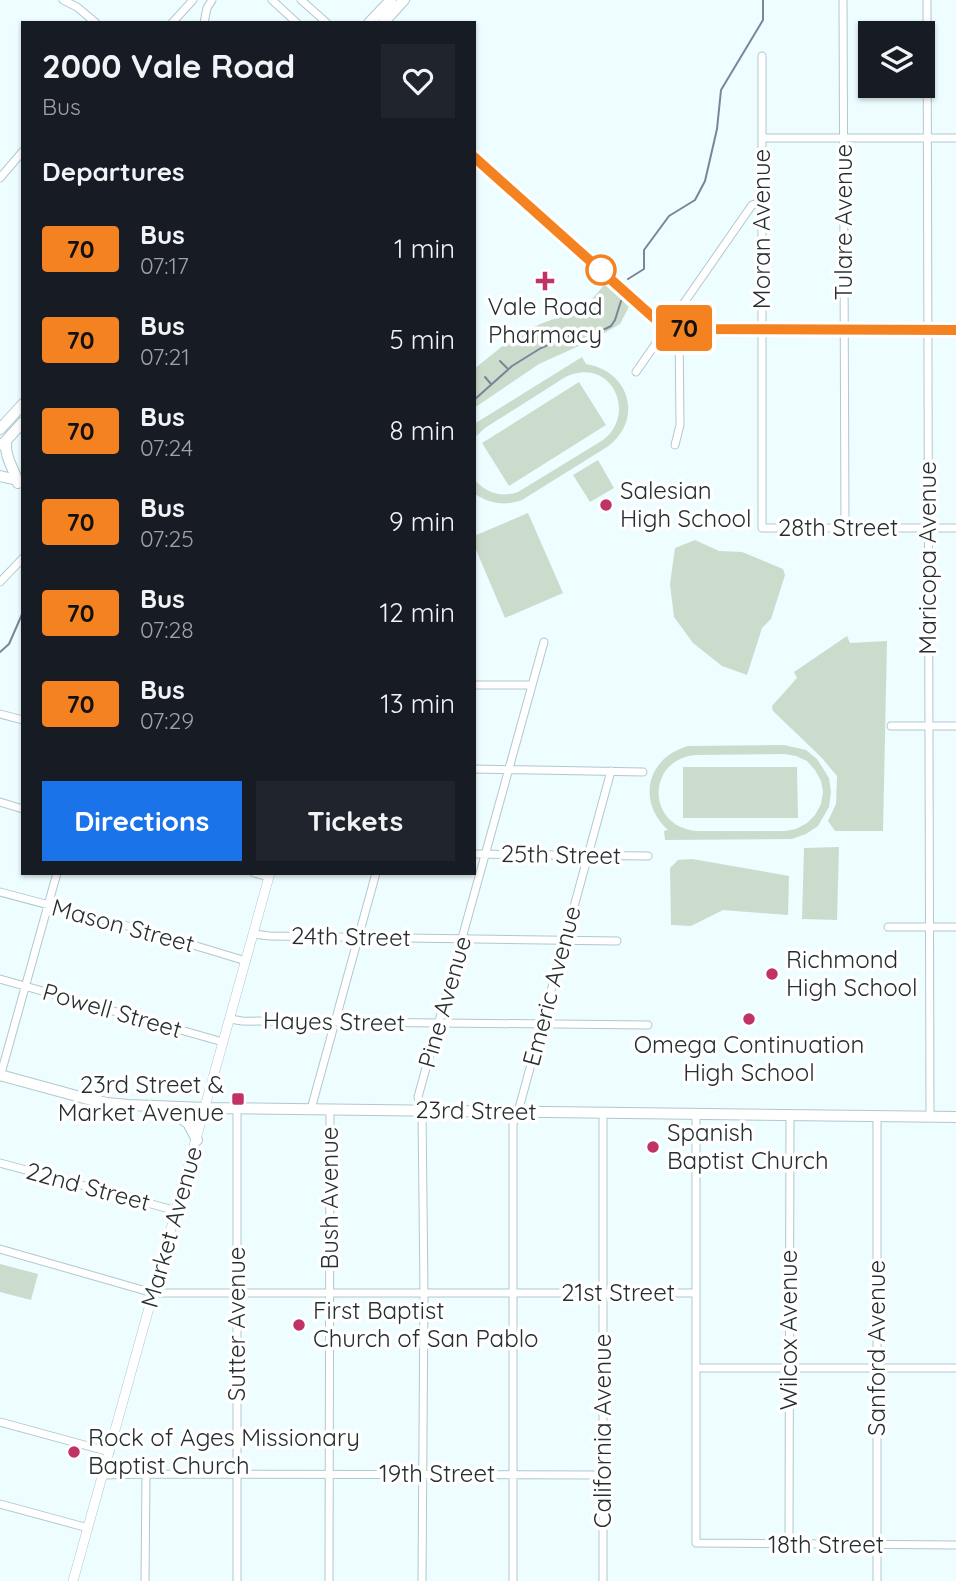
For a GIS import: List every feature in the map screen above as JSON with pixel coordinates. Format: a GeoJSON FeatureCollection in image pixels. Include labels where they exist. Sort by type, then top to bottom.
{"type":"FeatureCollection","features":[{"type":"Feature","properties":{"kind":"main road"},"geometry":{"type":"LineString","coordinates":[[371,21],[391,0]]}},
{"type":"Feature","properties":{"kind":"main road"},"geometry":{"type":"LineString","coordinates":[[385,21],[404,0]]}},
{"type":"Feature","properties":{"kind":"main road"},"geometry":{"type":"LineString","coordinates":[[0,429],[21,406]]}},
{"type":"Feature","properties":{"kind":"main road"},"geometry":{"type":"LineString","coordinates":[[18,483],[3,444],[21,424]]}},
{"type":"Feature","properties":{"kind":"main road"},"geometry":{"type":"LineString","coordinates":[[0,476],[18,483]]}},
{"type":"Feature","properties":{"kind":"main road","name":"23rd Street"},"geometry":{"type":"LineString","coordinates":[[0,1076],[95,1101],[164,1107],[956,1117]]}},
{"type":"Feature","properties":{"kind":"main road"},"geometry":{"type":"LineString","coordinates":[[164,1107],[188,1124],[197,1140]]}},
{"type":"Feature","properties":{"kind":"street"},"geometry":{"type":"LineString","coordinates":[[63,0],[77,7],[94,21]]}},
{"type":"Feature","properties":{"kind":"street"},"geometry":{"type":"LineString","coordinates":[[174,21],[193,0]]}},
{"type":"Feature","properties":{"kind":"street"},"geometry":{"type":"LineString","coordinates":[[204,21],[212,0]]}},
{"type":"Feature","properties":{"kind":"street"},"geometry":{"type":"LineString","coordinates":[[272,0],[295,21]]}},
{"type":"Feature","properties":{"kind":"street"},"geometry":{"type":"LineString","coordinates":[[302,0],[325,21]]}},
{"type":"Feature","properties":{"kind":"street","name":"Tulare Avenue"},"geometry":{"type":"LineString","coordinates":[[843,0],[845,528]]}},
{"type":"Feature","properties":{"kind":"street","name":"Maricopa Avenue"},"geometry":{"type":"LineString","coordinates":[[927,0],[930,1116]]}},
{"type":"Feature","properties":{"kind":"street","name":"Moran Avenue"},"geometry":{"type":"LineString","coordinates":[[762,56],[762,528]]}},
{"type":"Feature","properties":{"kind":"street"},"geometry":{"type":"LineString","coordinates":[[762,138],[956,138]]}},
{"type":"Feature","properties":{"kind":"street"},"geometry":{"type":"LineString","coordinates":[[0,178],[21,153]]}},
{"type":"Feature","properties":{"kind":"street"},"geometry":{"type":"LineString","coordinates":[[476,160],[654,318],[669,325],[693,329],[956,330]]}},
{"type":"Feature","properties":{"kind":"street"},"geometry":{"type":"LineString","coordinates":[[636,372],[751,205],[761,202]]}},
{"type":"Feature","properties":{"kind":"street"},"geometry":{"type":"LineString","coordinates":[[675,444],[680,425],[679,327]]}},
{"type":"Feature","properties":{"kind":"street"},"geometry":{"type":"LineString","coordinates":[[0,470],[18,483]]}},
{"type":"Feature","properties":{"kind":"street","name":"28th Street"},"geometry":{"type":"LineString","coordinates":[[762,528],[956,528]]}},
{"type":"Feature","properties":{"kind":"street"},"geometry":{"type":"LineString","coordinates":[[0,582],[21,560]]}},
{"type":"Feature","properties":{"kind":"street","name":"Pine Avenue"},"geometry":{"type":"LineString","coordinates":[[422,1581],[424,1293],[422,1110],[418,1097],[544,642]]}},
{"type":"Feature","properties":{"kind":"street"},"geometry":{"type":"LineString","coordinates":[[476,685],[531,685]]}},
{"type":"Feature","properties":{"kind":"street"},"geometry":{"type":"LineString","coordinates":[[0,714],[21,719]]}},
{"type":"Feature","properties":{"kind":"street"},"geometry":{"type":"LineString","coordinates":[[891,726],[956,726]]}},
{"type":"Feature","properties":{"kind":"street"},"geometry":{"type":"LineString","coordinates":[[476,769],[642,772]]}},
{"type":"Feature","properties":{"kind":"street","name":"Emeric Avenue"},"geometry":{"type":"LineString","coordinates":[[513,1581],[513,1124],[611,771]]}},
{"type":"Feature","properties":{"kind":"street"},"geometry":{"type":"LineString","coordinates":[[0,802],[21,807]]}},
{"type":"Feature","properties":{"kind":"street","name":"25th Street"},"geometry":{"type":"LineString","coordinates":[[476,854],[648,856]]}},
{"type":"Feature","properties":{"kind":"street"},"geometry":{"type":"LineString","coordinates":[[0,1076],[56,875]]}},
{"type":"Feature","properties":{"kind":"street","name":"Market Avenue"},"geometry":{"type":"LineString","coordinates":[[73,1581],[270,875]]}},
{"type":"Feature","properties":{"kind":"street","name":"Bush Avenue"},"geometry":{"type":"LineString","coordinates":[[311,1109],[375,875]]}},
{"type":"Feature","properties":{"kind":"street","name":"Mason Street"},"geometry":{"type":"LineString","coordinates":[[0,891],[246,961]]}},
{"type":"Feature","properties":{"kind":"street"},"geometry":{"type":"LineString","coordinates":[[888,928],[956,927]]}},
{"type":"Feature","properties":{"kind":"street","name":"24th Street"},"geometry":{"type":"LineString","coordinates":[[253,934],[617,940]]}},
{"type":"Feature","properties":{"kind":"street","name":"Powell Street"},"geometry":{"type":"LineString","coordinates":[[0,979],[223,1042]]}},
{"type":"Feature","properties":{"kind":"street","name":"Hayes Street"},"geometry":{"type":"LineString","coordinates":[[230,1019],[648,1025]]}},
{"type":"Feature","properties":{"kind":"street","name":"Sutter Avenue"},"geometry":{"type":"LineString","coordinates":[[237,1108],[237,1581]]}},
{"type":"Feature","properties":{"kind":"street","name":"Bush Avenue"},"geometry":{"type":"LineString","coordinates":[[329,1581],[330,1109]]}},
{"type":"Feature","properties":{"kind":"street","name":"California Avenue"},"geometry":{"type":"LineString","coordinates":[[603,1113],[603,1581]]}},
{"type":"Feature","properties":{"kind":"street"},"geometry":{"type":"LineString","coordinates":[[696,1114],[696,1368],[956,1367]]}},
{"type":"Feature","properties":{"kind":"street","name":"Wilcox Avenue"},"geometry":{"type":"LineString","coordinates":[[789,1545],[790,1115]]}},
{"type":"Feature","properties":{"kind":"street","name":"Sanford Avenue"},"geometry":{"type":"LineString","coordinates":[[877,1116],[877,1581]]}},
{"type":"Feature","properties":{"kind":"street","name":"22nd Street"},"geometry":{"type":"LineString","coordinates":[[0,1163],[177,1211]]}},
{"type":"Feature","properties":{"kind":"street","name":"21st Street"},"geometry":{"type":"LineString","coordinates":[[0,1249],[153,1293],[696,1293]]}},
{"type":"Feature","properties":{"kind":"street","name":"18th Street"},"geometry":{"type":"LineString","coordinates":[[696,1368],[696,1543],[956,1545]]}},
{"type":"Feature","properties":{"kind":"street"},"geometry":{"type":"LineString","coordinates":[[0,1422],[110,1452]]}},
{"type":"Feature","properties":{"kind":"street"},"geometry":{"type":"LineString","coordinates":[[145,1581],[146,1474]]}},
{"type":"Feature","properties":{"kind":"street","name":"19th Street"},"geometry":{"type":"LineString","coordinates":[[104,1475],[603,1475]]}},
{"type":"Feature","properties":{"kind":"street"},"geometry":{"type":"LineString","coordinates":[[0,1504],[88,1528]]}},
{"type":"Feature","properties":{"kind":"green space"},"geometry":{"type":"Polygon","coordinates":[[[605,284],[629,307],[620,324],[539,364],[476,407],[476,367],[510,340],[540,324],[584,308],[605,284]]]}},
{"type":"Feature","properties":{"kind":"green space"},"geometry":{"type":"Polygon","coordinates":[[[582,357],[586,364],[601,368],[613,376],[622,386],[627,398],[626,424],[619,436],[607,447],[522,500],[510,503],[498,503],[476,495],[476,481],[494,493],[518,492],[603,440],[613,429],[618,417],[616,393],[600,376],[587,372],[573,374],[476,436],[476,423],[582,357]]]}},
{"type":"Feature","properties":{"kind":"green space"},"geometry":{"type":"Polygon","coordinates":[[[579,382],[606,425],[509,486],[482,443],[579,382]]]}},
{"type":"Feature","properties":{"kind":"green space"},"geometry":{"type":"Polygon","coordinates":[[[598,460],[614,488],[590,502],[573,475],[598,460]]]}},
{"type":"Feature","properties":{"kind":"green space"},"geometry":{"type":"Polygon","coordinates":[[[528,513],[563,593],[505,618],[476,550],[476,535],[528,513]]]}},
{"type":"Feature","properties":{"kind":"green space"},"geometry":{"type":"Polygon","coordinates":[[[695,540],[719,551],[742,552],[783,569],[785,575],[771,619],[762,628],[747,675],[722,666],[693,643],[674,617],[670,584],[675,548],[695,540]]]}},
{"type":"Feature","properties":{"kind":"green space"},"geometry":{"type":"Polygon","coordinates":[[[847,636],[850,643],[887,641],[883,831],[835,831],[828,821],[836,804],[837,776],[773,711],[772,706],[797,678],[794,672],[847,636]]]}},
{"type":"Feature","properties":{"kind":"green space"},"geometry":{"type":"Polygon","coordinates":[[[784,745],[806,750],[817,759],[829,778],[829,807],[818,826],[792,839],[665,840],[664,831],[668,830],[652,807],[651,782],[655,770],[674,752],[688,746],[784,745]],[[784,754],[696,755],[680,759],[668,768],[661,780],[661,806],[668,818],[680,827],[697,831],[796,829],[815,815],[823,792],[821,781],[807,761],[784,754]]]}},
{"type":"Feature","properties":{"kind":"green space"},"geometry":{"type":"Polygon","coordinates":[[[683,767],[797,767],[798,818],[683,818],[683,767]]]}},
{"type":"Feature","properties":{"kind":"green space"},"geometry":{"type":"Polygon","coordinates":[[[839,847],[837,920],[802,919],[804,848],[839,847]]]}},
{"type":"Feature","properties":{"kind":"green space"},"geometry":{"type":"Polygon","coordinates":[[[692,859],[789,876],[788,915],[723,910],[691,926],[671,925],[670,868],[678,860],[692,859]]]}},
{"type":"Feature","properties":{"kind":"green space"},"geometry":{"type":"Polygon","coordinates":[[[0,1264],[38,1274],[31,1300],[0,1292],[0,1264]]]}},
{"type":"Feature","properties":{"kind":"waterway"},"geometry":{"type":"LineString","coordinates":[[628,279],[644,269],[644,250],[669,216],[695,200],[705,181],[717,129],[721,90],[763,20],[763,0]]}},
{"type":"Feature","properties":{"kind":"waterway"},"geometry":{"type":"LineString","coordinates":[[476,398],[512,366],[541,348],[575,333],[611,326],[621,301]]}},
{"type":"Feature","properties":{"kind":"waterway"},"geometry":{"type":"LineString","coordinates":[[500,361],[507,368]]}},
{"type":"Feature","properties":{"kind":"waterway"},"geometry":{"type":"LineString","coordinates":[[485,377],[491,384]]}},
{"type":"Feature","properties":{"kind":"waterway"},"geometry":{"type":"LineString","coordinates":[[0,652],[9,644],[21,617]]}},
{"type":"Feature","properties":{"kind":"bus line","name":"70"},"geometry":{"type":"LineString","coordinates":[[476,159],[654,318],[669,325],[687,329],[956,330]]}},
{"type":"Feature","properties":{"kind":"place","name":"Vale Road Pharmacy"},"geometry":{"type":"Point","coordinates":[545,281]}},
{"type":"Feature","properties":{"kind":"place","name":"Salesian High School"},"geometry":{"type":"Point","coordinates":[606,505]}},
{"type":"Feature","properties":{"kind":"place","name":"Richmond High School"},"geometry":{"type":"Point","coordinates":[772,974]}},
{"type":"Feature","properties":{"kind":"place","name":"Omega Continuation High School"},"geometry":{"type":"Point","coordinates":[749,1019]}},
{"type":"Feature","properties":{"kind":"place","name":"23rd Street & Market Avenue"},"geometry":{"type":"Point","coordinates":[238,1099]}},
{"type":"Feature","properties":{"kind":"place","name":"Spanish Baptist Church"},"geometry":{"type":"Point","coordinates":[653,1147]}},
{"type":"Feature","properties":{"kind":"place","name":"First Baptist Church of San Pablo"},"geometry":{"type":"Point","coordinates":[299,1325]}},
{"type":"Feature","properties":{"kind":"place","name":"Rock of Ages Missionary Baptist Church"},"geometry":{"type":"Point","coordinates":[74,1452]}}]}
